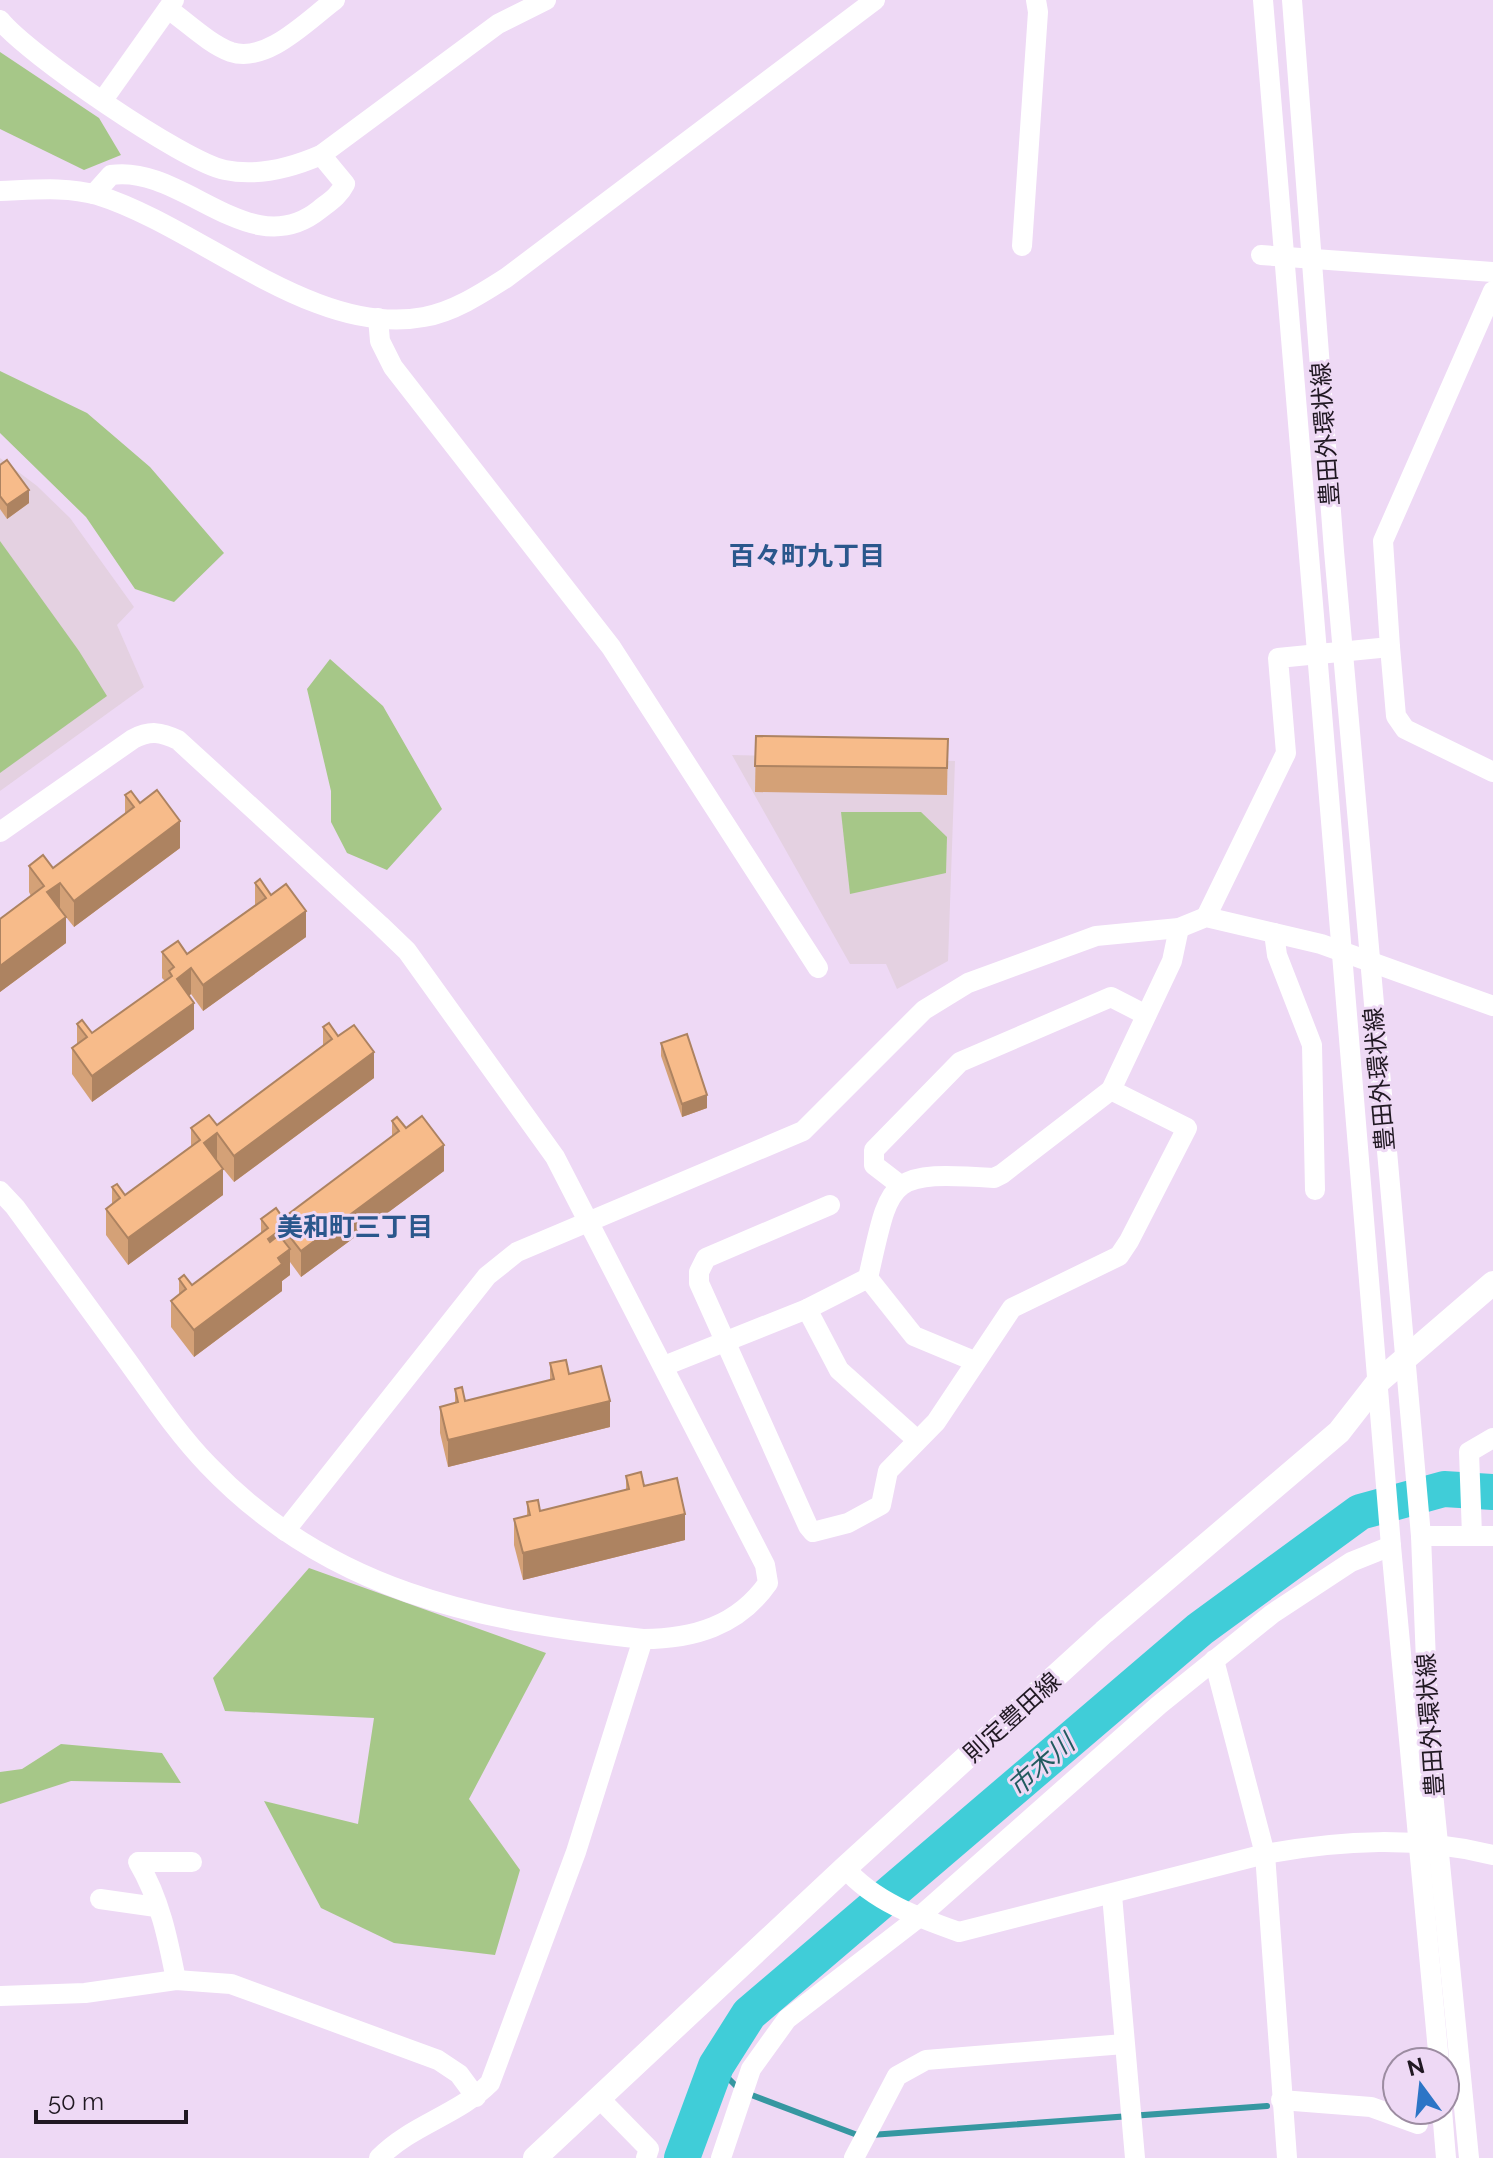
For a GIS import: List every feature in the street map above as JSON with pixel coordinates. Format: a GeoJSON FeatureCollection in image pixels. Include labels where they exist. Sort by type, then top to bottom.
{"type":"FeatureCollection","features":[{"type":"Feature","properties":{"kind":"main road","name":"則定豊田線"},"geometry":{"type":"LineString","coordinates":[[535,2158],[851,1876],[1104,1632],[1339,1432],[1378,1382],[1493,1283]]}},
{"type":"Feature","properties":{"kind":"street"},"geometry":{"type":"LineString","coordinates":[[103,100],[171,5],[224,48],[250,53],[273,46],[335,0]]}},
{"type":"Feature","properties":{"kind":"street"},"geometry":{"type":"LineString","coordinates":[[0,20],[103,100],[200,162],[225,170],[273,170],[321,155],[498,24],[546,0]]}},
{"type":"Feature","properties":{"kind":"street"},"geometry":{"type":"LineString","coordinates":[[0,191],[94,194],[142,212],[317,304],[357,317],[427,317],[476,297],[506,278],[851,7],[875,0]]}},
{"type":"Feature","properties":{"kind":"street"},"geometry":{"type":"LineString","coordinates":[[1022,246],[1036,0]]}},
{"type":"Feature","properties":{"kind":"street","name":"豊田外環状線"},"geometry":{"type":"LineString","coordinates":[[1263,0],[1378,1382],[1437,2046]]}},
{"type":"Feature","properties":{"kind":"street","name":"豊田外環状線"},"geometry":{"type":"LineString","coordinates":[[1292,0],[1334,551],[1420,1528],[1430,1762],[1469,2158]]}},
{"type":"Feature","properties":{"kind":"street"},"geometry":{"type":"LineString","coordinates":[[94,194],[111,175],[125,173],[167,186],[261,227],[287,227],[306,220],[341,193],[345,184],[321,155]]}},
{"type":"Feature","properties":{"kind":"street"},"geometry":{"type":"LineString","coordinates":[[1261,255],[1493,272]]}},
{"type":"Feature","properties":{"kind":"street"},"geometry":{"type":"LineString","coordinates":[[1493,291],[1383,541],[1396,716],[1405,729],[1493,772]]}},
{"type":"Feature","properties":{"kind":"street"},"geometry":{"type":"LineString","coordinates":[[378,318],[380,341],[393,367],[611,647],[818,968]]}},
{"type":"Feature","properties":{"kind":"street"},"geometry":{"type":"LineString","coordinates":[[1206,917],[1286,753],[1278,658],[1390,647]]}},
{"type":"Feature","properties":{"kind":"street"},"geometry":{"type":"LineString","coordinates":[[0,832],[143,733],[154,732],[178,740],[407,951],[555,1157],[765,1565],[768,1583],[754,1604],[702,1633],[680,1639],[643,1639],[538,1628],[464,1611],[364,1577],[285,1531],[229,1485],[181,1435],[15,1207],[0,1191]]}},
{"type":"Feature","properties":{"kind":"street"},"geometry":{"type":"LineString","coordinates":[[285,1531],[487,1276],[517,1252],[803,1131],[924,1010],[968,983],[1096,936],[1179,928],[1206,917],[1321,944],[1493,1006]]}},
{"type":"Feature","properties":{"kind":"street"},"geometry":{"type":"LineString","coordinates":[[868,1278],[885,1203],[900,1185],[926,1175],[994,1178],[1111,1090],[1172,961],[1179,928]]}},
{"type":"Feature","properties":{"kind":"street"},"geometry":{"type":"LineString","coordinates":[[1274,933],[1277,955],[1312,1045],[1315,1190]]}},
{"type":"Feature","properties":{"kind":"street"},"geometry":{"type":"LineString","coordinates":[[900,1185],[874,1165],[874,1150],[960,1062],[1111,997],[1146,1015]]}},
{"type":"Feature","properties":{"kind":"street"},"geometry":{"type":"LineString","coordinates":[[830,1205],[706,1258],[699,1272],[699,1283],[723,1340],[813,1532],[848,1523],[881,1505],[888,1471],[936,1422],[1012,1308],[1119,1256],[1186,1136],[1187,1128],[1111,1090]]}},
{"type":"Feature","properties":{"kind":"street"},"geometry":{"type":"LineString","coordinates":[[664,1366],[807,1309],[868,1278]]}},
{"type":"Feature","properties":{"kind":"street"},"geometry":{"type":"LineString","coordinates":[[868,1278],[914,1336],[974,1361]]}},
{"type":"Feature","properties":{"kind":"street"},"geometry":{"type":"LineString","coordinates":[[807,1309],[839,1370],[916,1439]]}},
{"type":"Feature","properties":{"kind":"street"},"geometry":{"type":"LineString","coordinates":[[1472,1535],[1469,1452],[1493,1438]]}},
{"type":"Feature","properties":{"kind":"street"},"geometry":{"type":"LineString","coordinates":[[1420,1528],[1493,1536]]}},
{"type":"Feature","properties":{"kind":"street"},"geometry":{"type":"LineString","coordinates":[[721,2158],[748,2078],[787,2019],[918,1918],[1214,1660],[1272,1614],[1392,1538]]}},
{"type":"Feature","properties":{"kind":"street"},"geometry":{"type":"LineString","coordinates":[[379,2158],[404,2137],[476,2097],[490,2083],[566,1880],[643,1639]]}},
{"type":"Feature","properties":{"kind":"street"},"geometry":{"type":"LineString","coordinates":[[1214,1660],[1265,1854],[1287,2158]]}},
{"type":"Feature","properties":{"kind":"street"},"geometry":{"type":"LineString","coordinates":[[851,1876],[918,1918],[959,1932],[1265,1854],[1327,1844],[1390,1840],[1493,1855]]}},
{"type":"Feature","properties":{"kind":"street"},"geometry":{"type":"LineString","coordinates":[[176,1980],[165,1923],[156,1907],[153,1887],[138,1862],[192,1862]]}},
{"type":"Feature","properties":{"kind":"street"},"geometry":{"type":"LineString","coordinates":[[1112,1895],[1135,2158]]}},
{"type":"Feature","properties":{"kind":"street"},"geometry":{"type":"LineString","coordinates":[[100,1899],[156,1907]]}},
{"type":"Feature","properties":{"kind":"street"},"geometry":{"type":"LineString","coordinates":[[0,1996],[85,1993],[176,1980],[231,1984],[254,1989],[438,2060],[459,2074],[476,2097]]}},
{"type":"Feature","properties":{"kind":"street"},"geometry":{"type":"LineString","coordinates":[[861,2144],[897,2076],[926,2060],[1124,2044]]}},
{"type":"Feature","properties":{"kind":"street"},"geometry":{"type":"LineString","coordinates":[[600,2099],[649,2149],[646,2158]]}},
{"type":"Feature","properties":{"kind":"street"},"geometry":{"type":"LineString","coordinates":[[1281,2100],[1371,2107],[1381,2111]]}},
{"type":"Feature","properties":{"kind":"street"},"geometry":{"type":"LineString","coordinates":[[1443,2126],[1446,2158]]}},
{"type":"Feature","properties":{"kind":"shaded area"},"geometry":{"type":"Polygon","coordinates":[[[0,458],[37,486],[70,518],[134,607],[117,625],[144,687],[0,791],[0,458]]]}},
{"type":"Feature","properties":{"kind":"shaded area"},"geometry":{"type":"Polygon","coordinates":[[[732,755],[955,761],[948,961],[897,989],[886,964],[850,964],[732,755]]]}},
{"type":"Feature","properties":{"kind":"green space"},"geometry":{"type":"Polygon","coordinates":[[[0,52],[99,118],[121,155],[84,170],[0,129],[0,52]]]}},
{"type":"Feature","properties":{"kind":"green space"},"geometry":{"type":"Polygon","coordinates":[[[0,371],[87,413],[150,467],[224,553],[174,602],[135,589],[86,517],[0,433],[0,371]]]}},
{"type":"Feature","properties":{"kind":"green space"},"geometry":{"type":"Polygon","coordinates":[[[0,541],[79,651],[107,696],[0,773],[0,541]]]}},
{"type":"Feature","properties":{"kind":"green space"},"geometry":{"type":"Polygon","coordinates":[[[330,659],[383,706],[442,809],[387,870],[347,853],[331,822],[331,791],[307,689],[330,659]]]}},
{"type":"Feature","properties":{"kind":"green space"},"geometry":{"type":"Polygon","coordinates":[[[841,812],[921,812],[947,837],[946,873],[850,894],[841,812]]]}},
{"type":"Feature","properties":{"kind":"green space"},"geometry":{"type":"Polygon","coordinates":[[[309,1568],[546,1653],[469,1799],[520,1870],[495,1955],[394,1943],[321,1908],[264,1801],[358,1824],[374,1718],[225,1711],[213,1678],[309,1568]]]}},
{"type":"Feature","properties":{"kind":"green space"},"geometry":{"type":"Polygon","coordinates":[[[61,1744],[162,1753],[181,1783],[71,1781],[0,1804],[0,1772],[22,1769],[61,1744]]]}},
{"type":"Feature","properties":{"kind":"building"},"geometry":{"type":"Polygon","coordinates":[[[7,460],[29,490],[7,505],[0,496],[0,465],[7,460]]]}},
{"type":"Feature","properties":{"kind":"building"},"geometry":{"type":"Polygon","coordinates":[[[756,736],[948,739],[947,768],[755,766],[756,736]]]}},
{"type":"Feature","properties":{"kind":"building"},"geometry":{"type":"Polygon","coordinates":[[[157,790],[180,821],[74,901],[60,883],[47,892],[66,917],[0,966],[0,919],[44,886],[29,866],[43,855],[53,868],[134,807],[125,795],[131,791],[140,803],[157,790]]]}},
{"type":"Feature","properties":{"kind":"building"},"geometry":{"type":"Polygon","coordinates":[[[260,879],[271,895],[286,884],[306,911],[203,985],[191,968],[177,979],[194,1003],[92,1076],[72,1048],[87,1037],[77,1024],[82,1020],[92,1033],[172,976],[169,971],[174,967],[162,952],[178,941],[187,954],[266,898],[255,883],[260,879]]]}},
{"type":"Feature","properties":{"kind":"building"},"geometry":{"type":"Polygon","coordinates":[[[329,1023],[338,1036],[354,1025],[374,1052],[234,1156],[217,1133],[204,1143],[223,1169],[128,1238],[106,1209],[120,1198],[112,1187],[117,1184],[125,1195],[200,1140],[191,1128],[209,1115],[217,1125],[332,1039],[323,1027],[329,1023]]]}},
{"type":"Feature","properties":{"kind":"building"},"geometry":{"type":"Polygon","coordinates":[[[687,1034],[707,1095],[682,1104],[661,1043],[687,1034]]]}},
{"type":"Feature","properties":{"kind":"building"},"geometry":{"type":"Polygon","coordinates":[[[422,1116],[444,1145],[301,1251],[283,1228],[268,1239],[270,1242],[279,1235],[290,1249],[278,1258],[282,1264],[194,1330],[171,1301],[186,1289],[179,1279],[184,1275],[192,1285],[268,1228],[261,1219],[276,1208],[283,1218],[399,1131],[392,1121],[397,1117],[406,1128],[422,1116]]]}},
{"type":"Feature","properties":{"kind":"building"},"geometry":{"type":"Polygon","coordinates":[[[566,1360],[569,1374],[601,1366],[610,1401],[448,1440],[440,1407],[458,1402],[455,1389],[462,1387],[465,1401],[554,1379],[550,1363],[566,1360]]]}},
{"type":"Feature","properties":{"kind":"building"},"geometry":{"type":"Polygon","coordinates":[[[641,1472],[644,1486],[677,1478],[685,1514],[523,1553],[514,1519],[530,1515],[527,1502],[538,1500],[540,1511],[629,1489],[626,1476],[641,1472]]]}},
{"type":"Feature","properties":{"kind":"waterway","name":"市木川"},"geometry":{"type":"LineString","coordinates":[[682,2158],[716,2066],[749,2014],[1200,1629],[1360,1512],[1444,1489],[1493,1492]]}},
{"type":"Feature","properties":{"kind":"waterway"},"geometry":{"type":"LineString","coordinates":[[716,2066],[741,2091],[860,2136]]}},
{"type":"Feature","properties":{"kind":"waterway"},"geometry":{"type":"LineString","coordinates":[[871,2135],[1267,2106]]}},
{"type":"Feature","properties":{"kind":"district","name":"百々町九丁目"},"geometry":{"type":"Point","coordinates":[807,556]}},
{"type":"Feature","properties":{"kind":"district","name":"美和町三丁目"},"geometry":{"type":"Point","coordinates":[355,1227]}}]}
